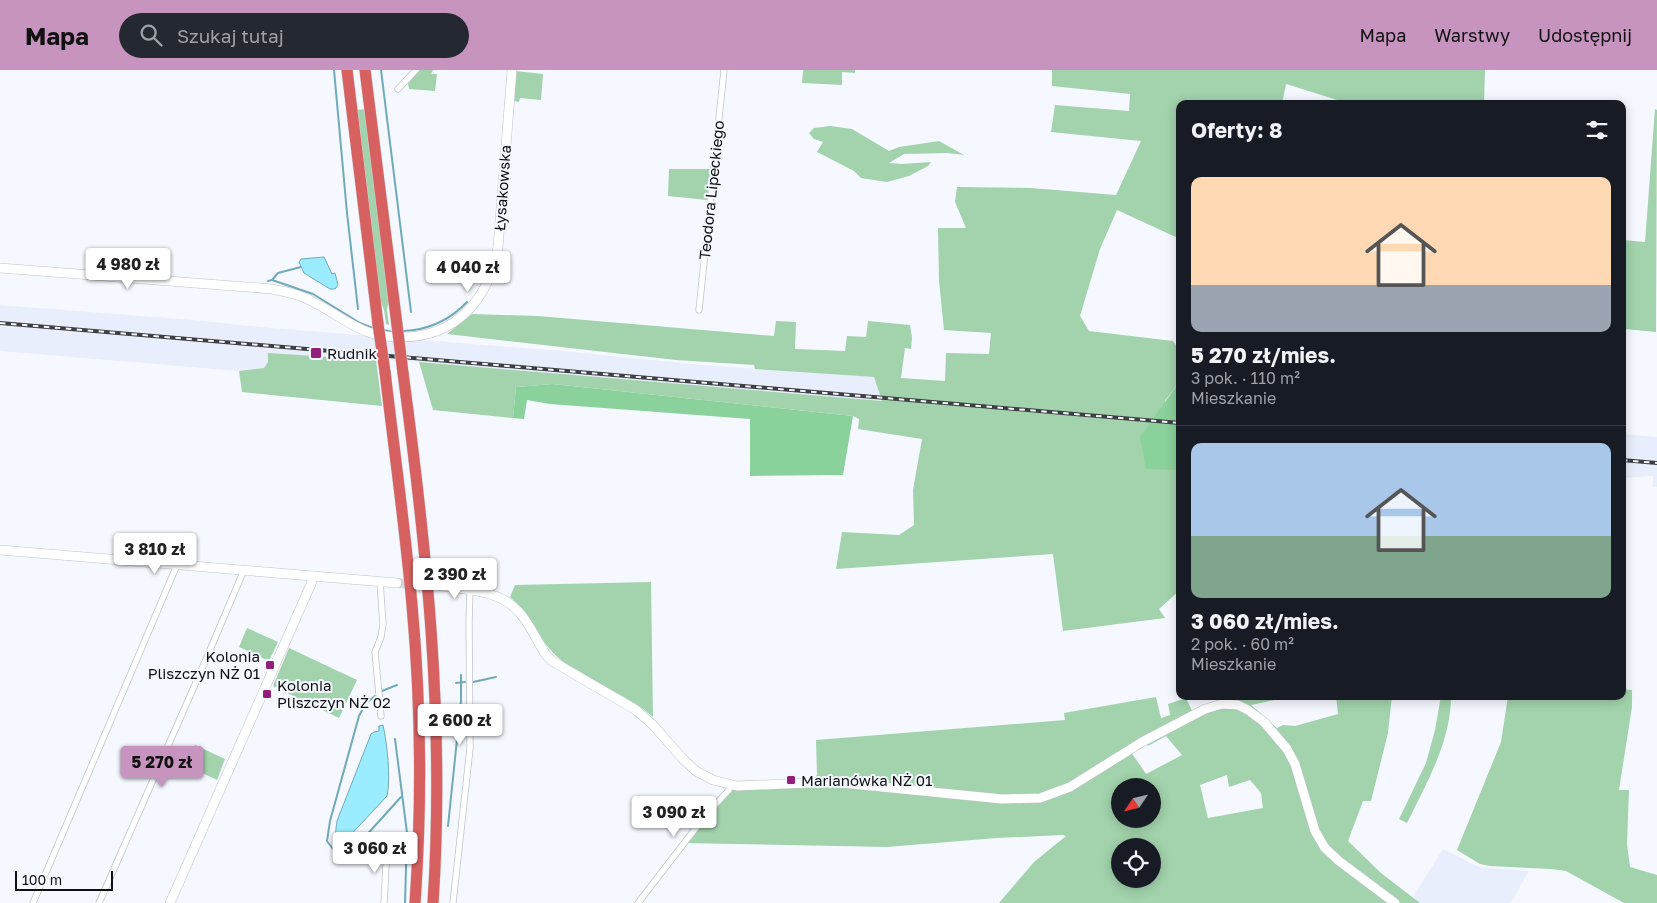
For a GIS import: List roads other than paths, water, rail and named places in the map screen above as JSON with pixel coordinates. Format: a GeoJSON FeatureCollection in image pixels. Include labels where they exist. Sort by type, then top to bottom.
{"type":"FeatureCollection","features":[{"type":"Feature","properties":{"kind":"highway"},"geometry":{"type":"LineString","coordinates":[[347,70],[405,538],[414,639],[419,789],[414,903]]}},
{"type":"Feature","properties":{"kind":"highway"},"geometry":{"type":"LineString","coordinates":[[365,70],[424,544],[434,662],[438,787],[433,903]]}},
{"type":"Feature","properties":{"kind":"street"},"geometry":{"type":"LineString","coordinates":[[398,89],[416,70]]}},
{"type":"Feature","properties":{"kind":"street","name":"Łysakowska"},"geometry":{"type":"LineString","coordinates":[[0,268],[281,291],[304,297],[354,326],[370,333],[384,336],[410,337],[432,333],[452,323],[474,305],[491,277],[496,260],[512,70]]}},
{"type":"Feature","properties":{"kind":"street","name":"Teodora Lipeckiego"},"geometry":{"type":"LineString","coordinates":[[699,310],[724,70]]}},
{"type":"Feature","properties":{"kind":"street"},"geometry":{"type":"LineString","coordinates":[[0,550],[397,583]]}},
{"type":"Feature","properties":{"kind":"street"},"geometry":{"type":"LineString","coordinates":[[33,903],[177,565]]}},
{"type":"Feature","properties":{"kind":"street"},"geometry":{"type":"LineString","coordinates":[[99,903],[201,673],[244,570]]}},
{"type":"Feature","properties":{"kind":"street"},"geometry":{"type":"LineString","coordinates":[[170,903],[310,588],[313,576]]}},
{"type":"Feature","properties":{"kind":"street"},"geometry":{"type":"LineString","coordinates":[[380,582],[383,624],[376,652],[381,716]]}},
{"type":"Feature","properties":{"kind":"street"},"geometry":{"type":"LineString","coordinates":[[442,586],[495,596],[512,606],[522,616],[544,652],[552,661],[636,710],[696,770],[713,780],[730,785],[751,787],[832,782],[1002,799],[1040,798],[1070,787],[1142,742],[1205,709],[1219,704],[1234,704],[1245,708],[1258,717],[1272,730],[1287,749],[1295,764],[1315,830],[1325,848],[1395,903]]}},
{"type":"Feature","properties":{"kind":"street"},"geometry":{"type":"LineString","coordinates":[[453,903],[470,748],[470,590]]}},
{"type":"Feature","properties":{"kind":"street"},"geometry":{"type":"LineString","coordinates":[[638,903],[705,816],[729,790],[730,785]]}},
{"type":"Feature","properties":{"kind":"street"},"geometry":{"type":"LineString","coordinates":[[384,903],[387,846]]}},
{"type":"Feature","properties":{"kind":"water"},"geometry":{"type":"Polygon","coordinates":[[[324,257],[332,274],[335,273],[338,285],[335,289],[330,289],[304,273],[299,262],[301,259],[324,257]]]}},
{"type":"Feature","properties":{"kind":"water"},"geometry":{"type":"Polygon","coordinates":[[[383,725],[388,760],[389,780],[387,796],[345,841],[338,840],[336,838],[337,821],[371,734],[379,731],[379,726],[383,725]]]}},
{"type":"Feature","properties":{"kind":"waterway"},"geometry":{"type":"LineString","coordinates":[[334,70],[358,309]]}},
{"type":"Feature","properties":{"kind":"waterway"},"geometry":{"type":"LineString","coordinates":[[381,70],[411,312]]}},
{"type":"Feature","properties":{"kind":"waterway"},"geometry":{"type":"LineString","coordinates":[[268,281],[272,280],[278,273],[301,267]]}},
{"type":"Feature","properties":{"kind":"waterway"},"geometry":{"type":"LineString","coordinates":[[272,280],[313,294],[360,323],[373,328]]}},
{"type":"Feature","properties":{"kind":"waterway"},"geometry":{"type":"LineString","coordinates":[[403,331],[421,329],[438,323],[453,314],[467,302]]}},
{"type":"Feature","properties":{"kind":"waterway"},"geometry":{"type":"LineString","coordinates":[[383,330],[393,332]]}},
{"type":"Feature","properties":{"kind":"waterway"},"geometry":{"type":"LineString","coordinates":[[448,826],[461,701],[461,675]]}},
{"type":"Feature","properties":{"kind":"waterway"},"geometry":{"type":"LineString","coordinates":[[473,682],[496,677]]}},
{"type":"Feature","properties":{"kind":"waterway"},"geometry":{"type":"LineString","coordinates":[[456,683],[465,682]]}},
{"type":"Feature","properties":{"kind":"waterway"},"geometry":{"type":"LineString","coordinates":[[382,691],[397,685]]}},
{"type":"Feature","properties":{"kind":"waterway"},"geometry":{"type":"LineString","coordinates":[[375,696],[366,703],[359,716],[330,821],[327,841],[333,849],[342,853],[353,850],[401,797]]}},
{"type":"Feature","properties":{"kind":"waterway"},"geometry":{"type":"LineString","coordinates":[[395,739],[407,833],[405,903]]}},
{"type":"Feature","properties":{"kind":"tunnel"},"geometry":{"type":"LineString","coordinates":[[397,583],[442,586]]}},
{"type":"Feature","properties":{"kind":"railway"},"geometry":{"type":"LineString","coordinates":[[0,323],[1176,423]]}},
{"type":"Feature","properties":{"kind":"railway"},"geometry":{"type":"LineString","coordinates":[[1626,460],[1657,463]]}},
{"type":"Feature","properties":{"kind":"place","name":"Rudnik"},"geometry":{"type":"Point","coordinates":[316,353]}},
{"type":"Feature","properties":{"kind":"place","name":"Kolonia Pliszczyn NŻ 01"},"geometry":{"type":"Point","coordinates":[270,665]}},
{"type":"Feature","properties":{"kind":"place","name":"Kolonia Pliszczyn NŻ 02"},"geometry":{"type":"Point","coordinates":[267,694]}},
{"type":"Feature","properties":{"kind":"place","name":"Marianówka NŻ 01"},"geometry":{"type":"Point","coordinates":[791,780]}}]}
